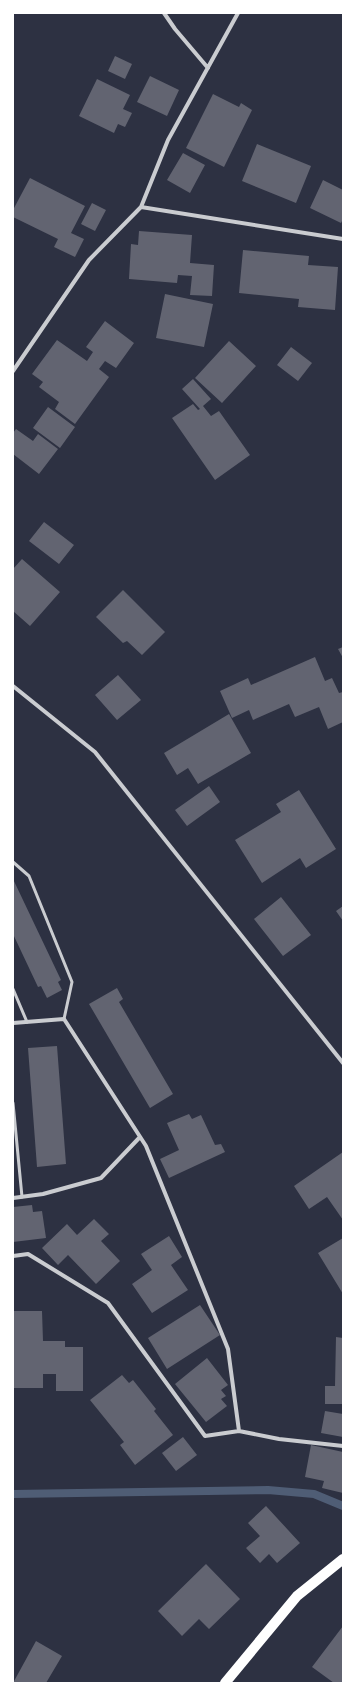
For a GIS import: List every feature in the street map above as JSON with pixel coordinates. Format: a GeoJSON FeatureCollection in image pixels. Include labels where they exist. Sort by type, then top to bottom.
{"type":"FeatureCollection","features":[{"type":"Feature","properties":{"kind":"main road"},"geometry":{"type":"LineString","coordinates":[[224,1683],[297,1596],[343,1559]]}},
{"type":"Feature","properties":{"kind":"street"},"geometry":{"type":"LineString","coordinates":[[164,13],[208,68]]}},
{"type":"Feature","properties":{"kind":"street"},"geometry":{"type":"LineString","coordinates":[[13,371],[89,260],[141,207],[168,140],[238,13]]}},
{"type":"Feature","properties":{"kind":"street"},"geometry":{"type":"LineString","coordinates":[[141,207],[343,239]]}},
{"type":"Feature","properties":{"kind":"street"},"geometry":{"type":"LineString","coordinates":[[13,686],[95,752],[343,1063]]}},
{"type":"Feature","properties":{"kind":"street"},"geometry":{"type":"LineString","coordinates":[[13,1023],[64,1019],[149,1153],[228,1349],[239,1431]]}},
{"type":"Feature","properties":{"kind":"street"},"geometry":{"type":"LineString","coordinates":[[13,1198],[43,1194],[101,1178],[140,1137]]}},
{"type":"Feature","properties":{"kind":"street"},"geometry":{"type":"LineString","coordinates":[[13,1256],[28,1254],[108,1303],[205,1436],[239,1431],[279,1439],[343,1446]]}},
{"type":"Feature","properties":{"kind":"lane"},"geometry":{"type":"LineString","coordinates":[[13,862],[29,876],[72,982],[64,1019]]}},
{"type":"Feature","properties":{"kind":"lane"},"geometry":{"type":"LineString","coordinates":[[13,989],[27,1022]]}},
{"type":"Feature","properties":{"kind":"lane"},"geometry":{"type":"LineString","coordinates":[[13,1102],[22,1197]]}},
{"type":"Feature","properties":{"kind":"building"},"geometry":{"type":"Polygon","coordinates":[[[115,56],[132,64],[125,79],[108,71],[115,56]]]}},
{"type":"Feature","properties":{"kind":"building"},"geometry":{"type":"Polygon","coordinates":[[[150,76],[179,90],[167,116],[137,102],[150,76]]]}},
{"type":"Feature","properties":{"kind":"building"},"geometry":{"type":"Polygon","coordinates":[[[97,79],[130,95],[123,109],[132,113],[125,127],[118,124],[114,133],[79,116],[97,79]]]}},
{"type":"Feature","properties":{"kind":"building"},"geometry":{"type":"Polygon","coordinates":[[[213,94],[239,107],[241,103],[252,110],[224,167],[186,148],[213,94]]]}},
{"type":"Feature","properties":{"kind":"building"},"geometry":{"type":"Polygon","coordinates":[[[257,144],[311,166],[296,203],[242,181],[257,144]]]}},
{"type":"Feature","properties":{"kind":"building"},"geometry":{"type":"Polygon","coordinates":[[[183,153],[205,165],[190,193],[167,180],[183,153]]]}},
{"type":"Feature","properties":{"kind":"building"},"geometry":{"type":"Polygon","coordinates":[[[30,178],[85,206],[71,233],[84,239],[75,257],[54,247],[58,239],[13,217],[13,210],[30,178]]]}},
{"type":"Feature","properties":{"kind":"building"},"geometry":{"type":"Polygon","coordinates":[[[323,180],[343,190],[343,219],[341,223],[310,208],[323,180]]]}},
{"type":"Feature","properties":{"kind":"building"},"geometry":{"type":"Polygon","coordinates":[[[92,203],[106,210],[95,231],[81,224],[92,203]]]}},
{"type":"Feature","properties":{"kind":"building"},"geometry":{"type":"Polygon","coordinates":[[[139,231],[192,235],[190,263],[214,265],[212,296],[190,295],[192,276],[178,275],[177,283],[129,279],[131,244],[138,245],[139,231]]]}},
{"type":"Feature","properties":{"kind":"building"},"geometry":{"type":"Polygon","coordinates":[[[243,250],[309,256],[308,265],[338,267],[335,310],[298,307],[299,299],[239,293],[243,250]]]}},
{"type":"Feature","properties":{"kind":"building"},"geometry":{"type":"Polygon","coordinates":[[[165,294],[213,304],[204,347],[156,338],[165,294]]]}},
{"type":"Feature","properties":{"kind":"building"},"geometry":{"type":"Polygon","coordinates":[[[105,321],[134,343],[116,368],[105,361],[99,369],[109,377],[75,424],[55,409],[59,402],[39,387],[43,382],[32,374],[57,340],[87,361],[93,352],[86,347],[105,321]]]}},
{"type":"Feature","properties":{"kind":"building"},"geometry":{"type":"Polygon","coordinates":[[[229,341],[256,366],[222,403],[195,378],[229,341]]]}},
{"type":"Feature","properties":{"kind":"building"},"geometry":{"type":"Polygon","coordinates":[[[291,347],[312,363],[298,381],[277,365],[291,347]]]}},
{"type":"Feature","properties":{"kind":"building"},"geometry":{"type":"Polygon","coordinates":[[[193,379],[211,399],[203,406],[211,416],[219,411],[250,455],[215,480],[172,418],[193,404],[198,410],[200,409],[182,389],[193,379]]]}},
{"type":"Feature","properties":{"kind":"building"},"geometry":{"type":"Polygon","coordinates":[[[48,407],[75,427],[60,448],[33,428],[48,407]]]}},
{"type":"Feature","properties":{"kind":"building"},"geometry":{"type":"Polygon","coordinates":[[[16,429],[33,441],[38,434],[58,449],[39,474],[13,454],[13,433],[16,429]]]}},
{"type":"Feature","properties":{"kind":"building"},"geometry":{"type":"Polygon","coordinates":[[[44,522],[74,545],[59,564],[29,541],[44,522]]]}},
{"type":"Feature","properties":{"kind":"building"},"geometry":{"type":"Polygon","coordinates":[[[22,559],[60,592],[30,626],[13,611],[13,569],[22,559]]]}},
{"type":"Feature","properties":{"kind":"building"},"geometry":{"type":"Polygon","coordinates":[[[123,590],[165,632],[142,655],[127,641],[123,643],[96,617],[123,590]]]}},
{"type":"Feature","properties":{"kind":"building"},"geometry":{"type":"Polygon","coordinates":[[[343,647],[343,658],[338,649],[343,647]]]}},
{"type":"Feature","properties":{"kind":"building"},"geometry":{"type":"Polygon","coordinates":[[[315,657],[325,681],[332,678],[339,693],[343,692],[343,722],[328,729],[319,707],[295,717],[289,704],[253,720],[249,710],[232,718],[220,691],[248,678],[251,685],[315,657]]]}},
{"type":"Feature","properties":{"kind":"building"},"geometry":{"type":"Polygon","coordinates":[[[118,675],[141,700],[117,720],[95,695],[118,675]]]}},
{"type":"Feature","properties":{"kind":"building"},"geometry":{"type":"Polygon","coordinates":[[[229,714],[251,753],[198,784],[188,768],[177,775],[164,753],[229,714]]]}},
{"type":"Feature","properties":{"kind":"building"},"geometry":{"type":"Polygon","coordinates":[[[209,786],[220,802],[187,826],[175,810],[209,786]]]}},
{"type":"Feature","properties":{"kind":"building"},"geometry":{"type":"Polygon","coordinates":[[[299,790],[336,849],[306,868],[300,858],[262,883],[235,840],[281,812],[276,804],[299,790]]]}},
{"type":"Feature","properties":{"kind":"building"},"geometry":{"type":"Polygon","coordinates":[[[13,879],[61,980],[58,982],[62,990],[47,998],[41,986],[38,987],[13,934],[13,879]]]}},
{"type":"Feature","properties":{"kind":"building"},"geometry":{"type":"Polygon","coordinates":[[[281,897],[311,935],[283,956],[254,919],[281,897]]]}},
{"type":"Feature","properties":{"kind":"building"},"geometry":{"type":"Polygon","coordinates":[[[343,906],[343,921],[336,911],[343,906]]]}},
{"type":"Feature","properties":{"kind":"building"},"geometry":{"type":"Polygon","coordinates":[[[117,988],[123,999],[119,1002],[173,1094],[150,1108],[89,1004],[117,988]]]}},
{"type":"Feature","properties":{"kind":"building"},"geometry":{"type":"Polygon","coordinates":[[[57,1046],[66,1164],[37,1167],[28,1048],[57,1046]]]}},
{"type":"Feature","properties":{"kind":"building"},"geometry":{"type":"Polygon","coordinates":[[[189,1114],[192,1119],[201,1115],[215,1145],[221,1144],[225,1152],[169,1178],[160,1159],[179,1150],[167,1123],[189,1114]]]}},
{"type":"Feature","properties":{"kind":"building"},"geometry":{"type":"Polygon","coordinates":[[[343,1152],[343,1220],[327,1197],[309,1209],[294,1186],[343,1152]]]}},
{"type":"Feature","properties":{"kind":"building"},"geometry":{"type":"Polygon","coordinates":[[[32,1205],[33,1212],[42,1211],[46,1238],[13,1242],[13,1207],[32,1205]]]}},
{"type":"Feature","properties":{"kind":"building"},"geometry":{"type":"Polygon","coordinates":[[[94,1219],[109,1234],[101,1241],[120,1261],[96,1284],[68,1255],[58,1265],[42,1248],[67,1224],[77,1235],[94,1219]]]}},
{"type":"Feature","properties":{"kind":"building"},"geometry":{"type":"Polygon","coordinates":[[[169,1236],[182,1257],[171,1265],[188,1290],[152,1313],[132,1284],[152,1270],[141,1254],[169,1236]]]}},
{"type":"Feature","properties":{"kind":"building"},"geometry":{"type":"Polygon","coordinates":[[[343,1238],[343,1294],[318,1253],[343,1238]]]}},
{"type":"Feature","properties":{"kind":"building"},"geometry":{"type":"Polygon","coordinates":[[[200,1305],[220,1335],[167,1369],[148,1338],[200,1305]]]}},
{"type":"Feature","properties":{"kind":"building"},"geometry":{"type":"Polygon","coordinates":[[[13,1311],[42,1311],[43,1341],[65,1341],[65,1347],[83,1347],[83,1391],[56,1391],[56,1374],[43,1374],[43,1388],[13,1388],[13,1311]]]}},
{"type":"Feature","properties":{"kind":"building"},"geometry":{"type":"Polygon","coordinates":[[[336,1337],[343,1338],[343,1404],[325,1404],[325,1386],[335,1386],[336,1337]]]}},
{"type":"Feature","properties":{"kind":"building"},"geometry":{"type":"Polygon","coordinates":[[[207,1358],[228,1385],[221,1390],[226,1396],[221,1399],[227,1406],[206,1422],[175,1384],[207,1358]]]}},
{"type":"Feature","properties":{"kind":"building"},"geometry":{"type":"Polygon","coordinates":[[[122,1375],[129,1383],[133,1380],[156,1409],[154,1411],[173,1435],[135,1465],[120,1445],[124,1442],[90,1400],[122,1375]]]}},
{"type":"Feature","properties":{"kind":"building"},"geometry":{"type":"Polygon","coordinates":[[[325,1411],[343,1414],[343,1437],[321,1433],[325,1411]]]}},
{"type":"Feature","properties":{"kind":"building"},"geometry":{"type":"Polygon","coordinates":[[[183,1437],[197,1455],[176,1471],[162,1453],[183,1437]]]}},
{"type":"Feature","properties":{"kind":"building"},"geometry":{"type":"Polygon","coordinates":[[[311,1445],[343,1452],[343,1493],[322,1488],[324,1481],[305,1477],[311,1445]]]}},
{"type":"Feature","properties":{"kind":"building"},"geometry":{"type":"Polygon","coordinates":[[[266,1506],[300,1543],[277,1563],[269,1554],[260,1563],[246,1548],[260,1536],[248,1523],[266,1506]]]}},
{"type":"Feature","properties":{"kind":"building"},"geometry":{"type":"Polygon","coordinates":[[[206,1564],[240,1599],[209,1629],[199,1619],[182,1636],[158,1611],[206,1564]]]}},
{"type":"Feature","properties":{"kind":"building"},"geometry":{"type":"Polygon","coordinates":[[[343,1626],[343,1683],[334,1683],[312,1667],[343,1626]]]}},
{"type":"Feature","properties":{"kind":"building"},"geometry":{"type":"Polygon","coordinates":[[[36,1641],[62,1656],[46,1683],[13,1683],[36,1641]]]}},
{"type":"Feature","properties":{"kind":"waterway"},"geometry":{"type":"LineString","coordinates":[[13,1494],[268,1490],[314,1494],[343,1506]]}}]}
